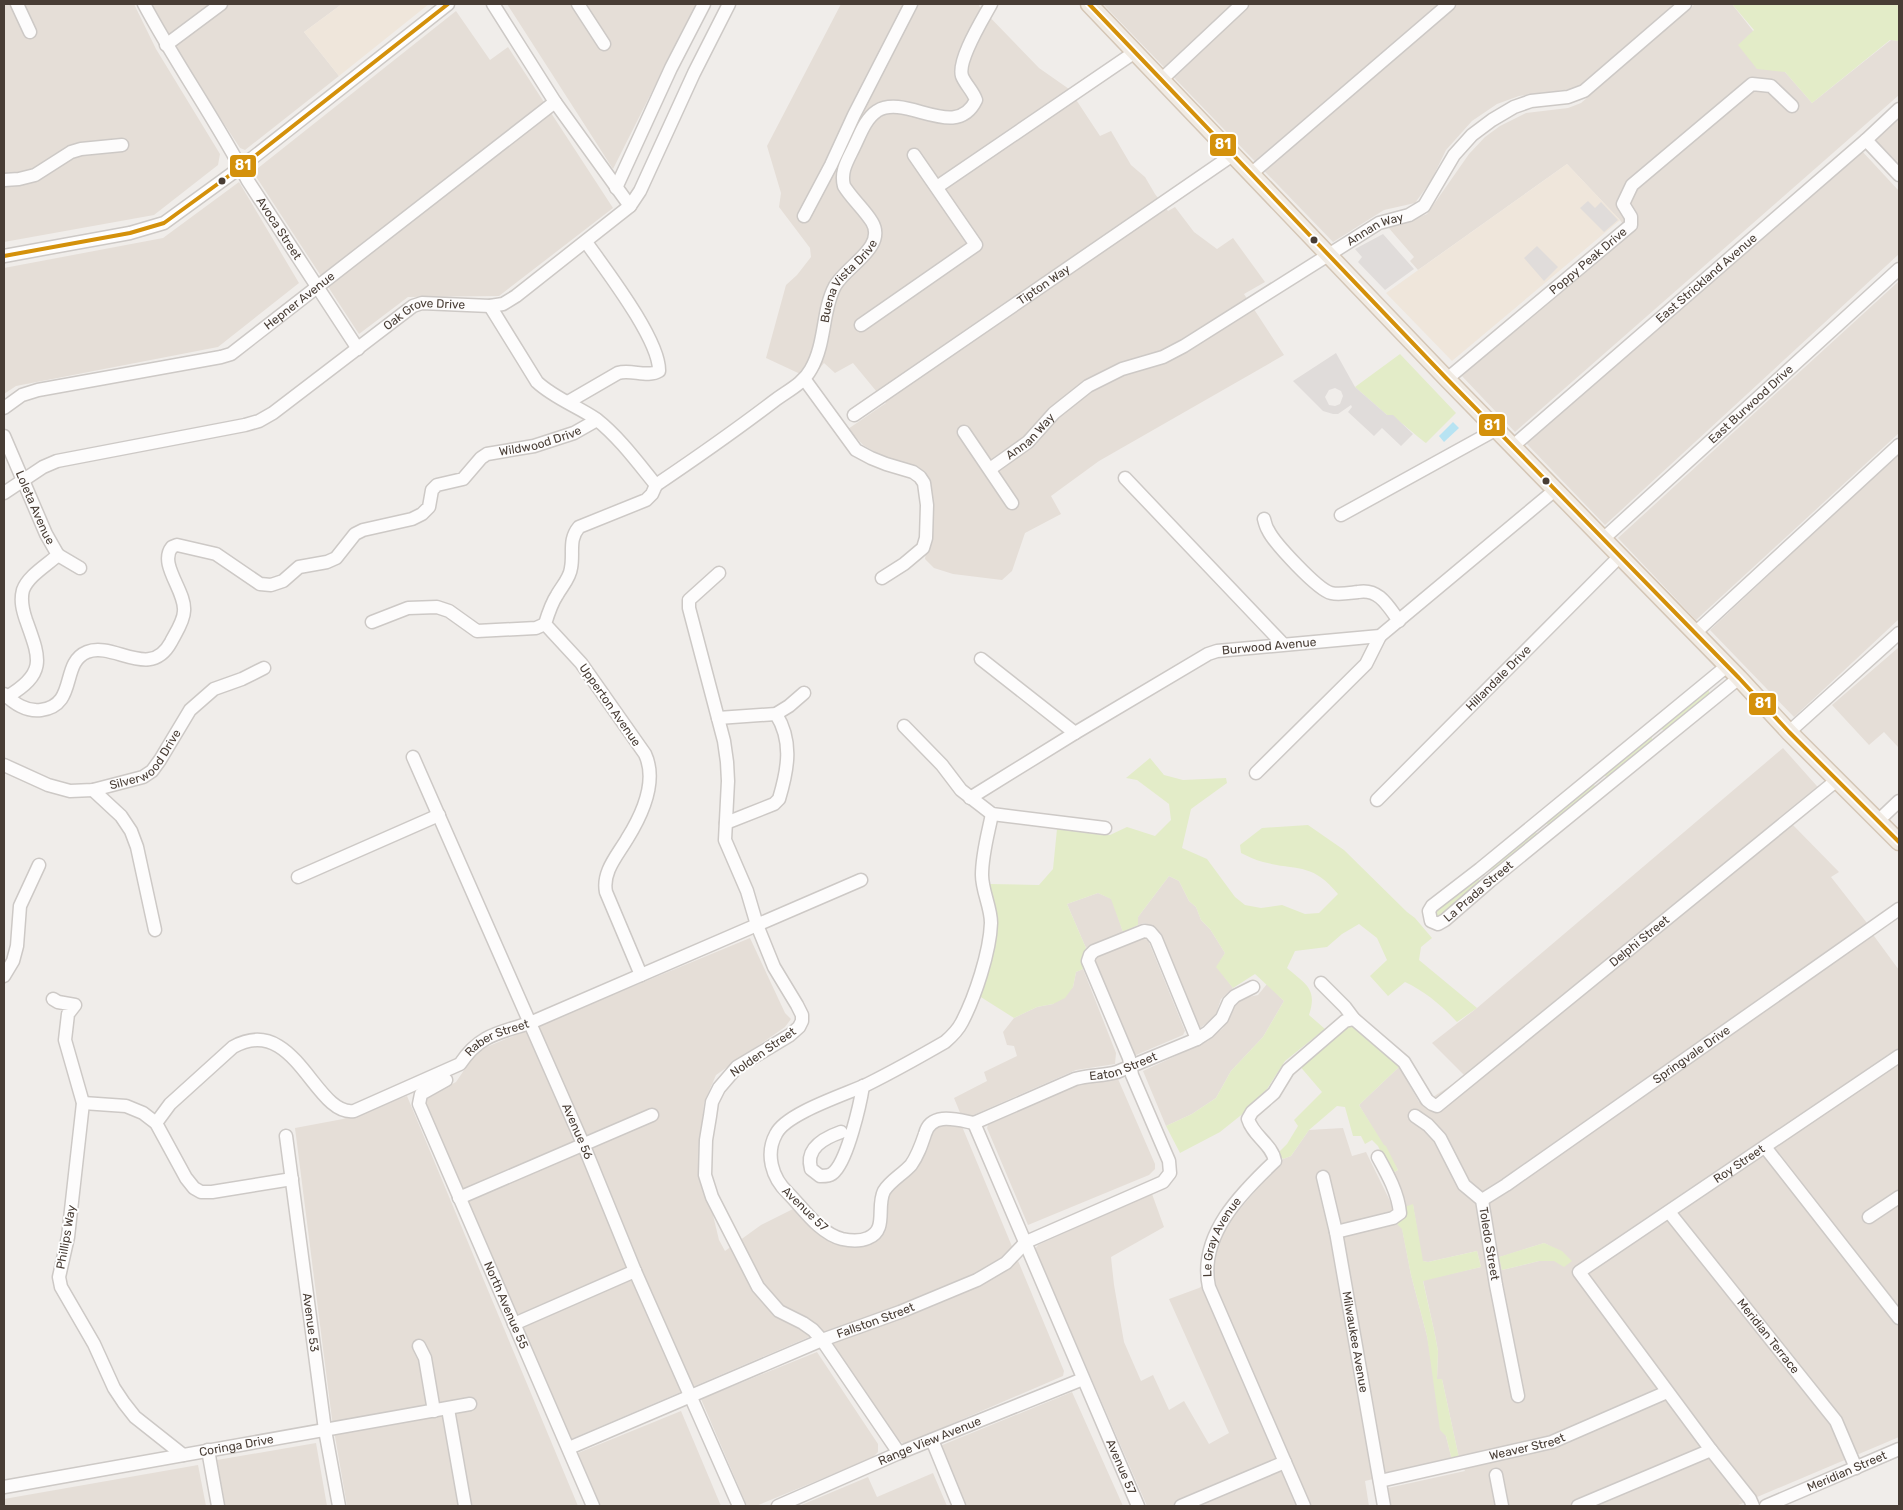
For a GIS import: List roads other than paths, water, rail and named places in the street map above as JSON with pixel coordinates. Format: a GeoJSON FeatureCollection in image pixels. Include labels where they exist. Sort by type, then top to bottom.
{"type":"FeatureCollection","features":[{"type":"Feature","properties":{"kind":"main road"},"geometry":{"type":"LineString","coordinates":[[1089,4],[1447,379],[1739,678],[1788,732],[1899,842]]}},
{"type":"Feature","properties":{"kind":"street"},"geometry":{"type":"LineString","coordinates":[[18,4],[30,32]]}},
{"type":"Feature","properties":{"kind":"street","name":"Avoca Street"},"geometry":{"type":"LineString","coordinates":[[144,4],[166,45],[248,181],[358,349]]}},
{"type":"Feature","properties":{"kind":"street"},"geometry":{"type":"LineString","coordinates":[[166,45],[207,9],[221,4]]}},
{"type":"Feature","properties":{"kind":"street"},"geometry":{"type":"LineString","coordinates":[[4,256],[152,228],[174,217],[241,167],[448,4]]}},
{"type":"Feature","properties":{"kind":"street"},"geometry":{"type":"LineString","coordinates":[[493,4],[555,102],[630,206]]}},
{"type":"Feature","properties":{"kind":"street"},"geometry":{"type":"LineString","coordinates":[[578,4],[604,44]]}},
{"type":"Feature","properties":{"kind":"street"},"geometry":{"type":"LineString","coordinates":[[616,188],[671,68],[704,4]]}},
{"type":"Feature","properties":{"kind":"street","name":"Oak Grove Drive"},"geometry":{"type":"LineString","coordinates":[[4,493],[50,463],[63,459],[199,435],[259,421],[273,413],[413,306],[422,303],[490,306],[503,304],[516,296],[630,206],[640,191],[694,73],[729,4]]}},
{"type":"Feature","properties":{"kind":"street"},"geometry":{"type":"LineString","coordinates":[[837,167],[854,116],[911,4]]}},
{"type":"Feature","properties":{"kind":"street"},"geometry":{"type":"LineString","coordinates":[[804,216],[868,119],[876,112],[886,107],[896,107],[948,118],[958,116],[973,106],[976,100],[974,93],[963,77],[961,68],[964,58],[991,4]]}},
{"type":"Feature","properties":{"kind":"street"},"geometry":{"type":"LineString","coordinates":[[1161,80],[1242,4]]}},
{"type":"Feature","properties":{"kind":"street"},"geometry":{"type":"LineString","coordinates":[[1252,173],[1449,4]]}},
{"type":"Feature","properties":{"kind":"street","name":"Annan Way"},"geometry":{"type":"LineString","coordinates":[[990,469],[1028,442],[1054,413],[1088,386],[1122,369],[1163,357],[1184,346],[1379,223],[1409,214],[1424,206],[1454,155],[1472,135],[1514,107],[1531,101],[1568,97],[1584,91],[1685,4]]}},
{"type":"Feature","properties":{"kind":"street"},"geometry":{"type":"LineString","coordinates":[[937,187],[1135,52]]}},
{"type":"Feature","properties":{"kind":"street","name":"Poppy Peak Drive"},"geometry":{"type":"LineString","coordinates":[[1447,379],[1631,225],[1631,216],[1623,204],[1632,185],[1752,84],[1770,86],[1792,106]]}},
{"type":"Feature","properties":{"kind":"street","name":"Hepner Avenue"},"geometry":{"type":"LineString","coordinates":[[4,408],[22,396],[38,390],[222,358],[230,354],[555,102]]}},
{"type":"Feature","properties":{"kind":"street","name":"East Strickland Avenue"},"geometry":{"type":"LineString","coordinates":[[1513,446],[1866,140],[1899,109]]}},
{"type":"Feature","properties":{"kind":"street"},"geometry":{"type":"LineString","coordinates":[[1866,140],[1899,175]]}},
{"type":"Feature","properties":{"kind":"street"},"geometry":{"type":"LineString","coordinates":[[4,180],[35,175],[71,152],[81,149],[122,145]]}},
{"type":"Feature","properties":{"kind":"street","name":"Tipton Way"},"geometry":{"type":"LineString","coordinates":[[854,415],[1234,154]]}},
{"type":"Feature","properties":{"kind":"street"},"geometry":{"type":"LineString","coordinates":[[861,325],[976,245],[914,155]]}},
{"type":"Feature","properties":{"kind":"street","name":"Buena Vista Drive"},"geometry":{"type":"LineString","coordinates":[[656,485],[717,444],[805,380],[818,358],[834,286],[843,274],[871,248],[875,241],[876,231],[872,222],[844,186],[837,167]]}},
{"type":"Feature","properties":{"kind":"street"},"geometry":{"type":"LineString","coordinates":[[568,402],[618,373],[625,371],[652,374],[659,371],[660,362],[635,314],[586,242]]}},
{"type":"Feature","properties":{"kind":"street","name":"East Burwood Drive"},"geometry":{"type":"LineString","coordinates":[[1603,539],[1899,269]]}},
{"type":"Feature","properties":{"kind":"street"},"geometry":{"type":"LineString","coordinates":[[372,622],[408,608],[437,607],[449,610],[477,631],[536,628],[545,624],[552,605],[572,568],[574,532],[579,527],[646,500],[652,494],[656,485],[614,435],[597,420],[546,391],[537,382],[490,306]]}},
{"type":"Feature","properties":{"kind":"street"},"geometry":{"type":"LineString","coordinates":[[805,380],[856,450],[878,461],[912,472],[920,477],[924,483],[927,505],[926,538],[923,548],[904,564],[882,578]]}},
{"type":"Feature","properties":{"kind":"street","name":"Wildwood Drive"},"geometry":{"type":"LineString","coordinates":[[6,696],[15,704],[26,709],[46,709],[55,706],[62,700],[75,663],[88,651],[107,651],[143,660],[153,658],[162,653],[170,645],[184,611],[183,601],[167,558],[172,547],[177,545],[216,554],[260,584],[271,585],[283,581],[300,567],[327,562],[336,558],[355,534],[363,530],[412,519],[422,514],[429,506],[432,490],[437,485],[463,479],[481,458],[487,454],[534,446],[574,432],[597,420]]}},
{"type":"Feature","properties":{"kind":"street"},"geometry":{"type":"LineString","coordinates":[[1341,515],[1497,429]]}},
{"type":"Feature","properties":{"kind":"street"},"geometry":{"type":"LineString","coordinates":[[964,432],[1012,502]]}},
{"type":"Feature","properties":{"kind":"street","name":"Loleta Avenue"},"geometry":{"type":"LineString","coordinates":[[4,436],[46,534],[58,555],[28,581],[23,590],[21,602],[23,613],[37,649],[38,660],[36,670],[30,681],[22,689],[6,696]]}},
{"type":"Feature","properties":{"kind":"street"},"geometry":{"type":"LineString","coordinates":[[1695,633],[1899,445]]}},
{"type":"Feature","properties":{"kind":"street"},"geometry":{"type":"LineString","coordinates":[[1125,478],[1283,644]]}},
{"type":"Feature","properties":{"kind":"street"},"geometry":{"type":"LineString","coordinates":[[1256,773],[1366,664],[1380,636],[1555,490]]}},
{"type":"Feature","properties":{"kind":"street"},"geometry":{"type":"LineString","coordinates":[[1264,519],[1268,530],[1279,546],[1310,578],[1329,593],[1346,594],[1365,590],[1379,595],[1399,621]]}},
{"type":"Feature","properties":{"kind":"street"},"geometry":{"type":"LineString","coordinates":[[58,555],[80,568]]}},
{"type":"Feature","properties":{"kind":"street","name":"Hillandale Drive"},"geometry":{"type":"LineString","coordinates":[[1378,800],[1620,556]]}},
{"type":"Feature","properties":{"kind":"street","name":"Nolden Street"},"geometry":{"type":"LineString","coordinates":[[719,573],[689,600],[689,608],[718,718],[727,762],[724,840],[747,891],[757,925],[774,967],[802,1015],[802,1021],[799,1027],[790,1035],[737,1068],[719,1088],[712,1102],[705,1155],[706,1176],[712,1196],[758,1287],[779,1311],[813,1330],[822,1340],[899,1454]]}},
{"type":"Feature","properties":{"kind":"street","name":"Upperton Avenue"},"geometry":{"type":"LineString","coordinates":[[545,624],[581,663],[645,754],[650,764],[651,775],[644,805],[628,838],[608,871],[604,884],[641,975]]}},
{"type":"Feature","properties":{"kind":"street"},"geometry":{"type":"LineString","coordinates":[[1788,732],[1899,633]]}},
{"type":"Feature","properties":{"kind":"street","name":"Burwood Avenue"},"geometry":{"type":"LineString","coordinates":[[970,798],[1075,732],[1208,654],[1226,649],[1380,636]]}},
{"type":"Feature","properties":{"kind":"street"},"geometry":{"type":"LineString","coordinates":[[982,659],[1075,732]]}},
{"type":"Feature","properties":{"kind":"street","name":"La Prada Street"},"geometry":{"type":"LineString","coordinates":[[1727,666],[1480,869],[1432,906],[1429,911],[1431,921],[1438,924],[1445,920],[1490,881],[1739,678]]}},
{"type":"Feature","properties":{"kind":"street","name":"Silverwood Drive"},"geometry":{"type":"LineString","coordinates":[[4,765],[48,785],[70,791],[94,790],[143,777],[152,771],[190,710],[214,689],[242,679],[264,668]]}},
{"type":"Feature","properties":{"kind":"street"},"geometry":{"type":"LineString","coordinates":[[718,718],[776,714],[804,693]]}},
{"type":"Feature","properties":{"kind":"street"},"geometry":{"type":"LineString","coordinates":[[726,824],[774,804],[779,798],[788,748],[785,731],[776,714]]}},
{"type":"Feature","properties":{"kind":"street"},"geometry":{"type":"LineString","coordinates":[[904,726],[942,765],[961,790],[992,814],[1105,828]]}},
{"type":"Feature","properties":{"kind":"street"},"geometry":{"type":"LineString","coordinates":[[1651,728],[1662,742]]}},
{"type":"Feature","properties":{"kind":"street","name":"Avenue 56"},"geometry":{"type":"LineString","coordinates":[[413,757],[584,1146],[634,1271],[739,1506]]}},
{"type":"Feature","properties":{"kind":"street"},"geometry":{"type":"LineString","coordinates":[[1595,774],[1606,787]]}},
{"type":"Feature","properties":{"kind":"street","name":"Delphi Street"},"geometry":{"type":"LineString","coordinates":[[1354,1019],[1404,1062],[1427,1100],[1437,1106],[1837,780]]}},
{"type":"Feature","properties":{"kind":"street"},"geometry":{"type":"LineString","coordinates":[[94,790],[121,816],[131,831],[137,847],[155,930]]}},
{"type":"Feature","properties":{"kind":"street"},"geometry":{"type":"LineString","coordinates":[[1878,820],[1899,801]]}},
{"type":"Feature","properties":{"kind":"street","name":"Avenue 57"},"geometry":{"type":"LineString","coordinates":[[992,814],[985,847],[982,875],[991,922],[989,942],[980,975],[962,1022],[954,1034],[945,1042],[863,1086],[822,1103],[784,1124],[775,1134],[771,1167],[775,1178],[781,1186],[818,1225],[836,1237],[861,1241],[870,1238],[877,1232],[880,1224],[881,1202],[884,1192],[910,1166],[923,1142],[925,1132],[936,1121],[944,1118],[974,1123],[1138,1506]]}},
{"type":"Feature","properties":{"kind":"street"},"geometry":{"type":"LineString","coordinates":[[298,877],[439,815]]}},
{"type":"Feature","properties":{"kind":"street"},"geometry":{"type":"LineString","coordinates":[[1538,821],[1548,834]]}},
{"type":"Feature","properties":{"kind":"street"},"geometry":{"type":"LineString","coordinates":[[4,976],[13,961],[17,946],[20,906],[39,865]]}},
{"type":"Feature","properties":{"kind":"street"},"geometry":{"type":"LineString","coordinates":[[1480,869],[1490,881]]}},
{"type":"Feature","properties":{"kind":"street","name":"Raber Street"},"geometry":{"type":"LineString","coordinates":[[156,1123],[170,1104],[233,1047],[244,1041],[254,1039],[266,1040],[277,1045],[289,1055],[334,1104],[347,1112],[354,1111],[460,1064],[478,1042],[492,1034],[530,1022],[861,880]]}},
{"type":"Feature","properties":{"kind":"street","name":"Springvale Drive"},"geometry":{"type":"LineString","coordinates":[[1482,1200],[1899,909]]}},
{"type":"Feature","properties":{"kind":"street"},"geometry":{"type":"LineString","coordinates":[[1131,1066],[1088,961],[1094,951],[1144,932],[1150,932],[1156,939],[1197,1038]]}},
{"type":"Feature","properties":{"kind":"street"},"geometry":{"type":"LineString","coordinates":[[1321,983],[1354,1019]]}},
{"type":"Feature","properties":{"kind":"street","name":"Eaton Street"},"geometry":{"type":"LineString","coordinates":[[974,1123],[1075,1079],[1085,1076],[1106,1075],[1197,1038],[1216,1025],[1222,1018],[1229,1002],[1235,996],[1254,987]]}},
{"type":"Feature","properties":{"kind":"street","name":"Phillips Way"},"geometry":{"type":"LineString","coordinates":[[53,1000],[75,1005],[68,1014],[65,1040],[83,1103],[68,1237],[59,1277],[61,1286],[94,1344],[114,1388],[124,1403],[135,1417],[183,1455]]}},
{"type":"Feature","properties":{"kind":"street","name":"Le Gray Avenue"},"geometry":{"type":"LineString","coordinates":[[1304,1506],[1209,1288],[1208,1251],[1221,1225],[1240,1196],[1275,1160],[1269,1148],[1250,1125],[1248,1120],[1252,1112],[1274,1093],[1288,1070],[1345,1020],[1354,1019]]}},
{"type":"Feature","properties":{"kind":"street","name":"Roy Street"},"geometry":{"type":"LineString","coordinates":[[1668,1392],[1578,1272],[1899,1056]]}},
{"type":"Feature","properties":{"kind":"street","name":"North Avenue 55"},"geometry":{"type":"LineString","coordinates":[[460,1064],[453,1077],[432,1086],[421,1094],[418,1104],[569,1448],[592,1506]]}},
{"type":"Feature","properties":{"kind":"street","name":"Fallston Street"},"geometry":{"type":"LineString","coordinates":[[569,1448],[822,1340],[900,1312],[977,1280],[1006,1262],[1026,1242],[1163,1182],[1170,1173],[1169,1161],[1132,1075],[1131,1066]]}},
{"type":"Feature","properties":{"kind":"street"},"geometry":{"type":"LineString","coordinates":[[841,1132],[816,1146],[810,1156],[811,1168],[820,1176],[828,1176],[835,1171],[841,1159],[858,1112],[863,1086]]}},
{"type":"Feature","properties":{"kind":"street"},"geometry":{"type":"LineString","coordinates":[[83,1103],[126,1106],[156,1123],[186,1178],[200,1192],[212,1192],[292,1179]]}},
{"type":"Feature","properties":{"kind":"street"},"geometry":{"type":"LineString","coordinates":[[459,1198],[652,1116]]}},
{"type":"Feature","properties":{"kind":"street","name":"Toledo Street"},"geometry":{"type":"LineString","coordinates":[[1415,1116],[1428,1125],[1440,1138],[1464,1185],[1482,1200],[1496,1285],[1518,1396]]}},
{"type":"Feature","properties":{"kind":"street","name":"Avenue 53"},"geometry":{"type":"LineString","coordinates":[[286,1136],[325,1430],[339,1506]]}},
{"type":"Feature","properties":{"kind":"street"},"geometry":{"type":"LineString","coordinates":[[1765,1147],[1899,1318]]}},
{"type":"Feature","properties":{"kind":"street"},"geometry":{"type":"LineString","coordinates":[[1336,1232],[1393,1218],[1400,1213],[1399,1203],[1392,1182],[1378,1157]]}},
{"type":"Feature","properties":{"kind":"street","name":"Milwaukee Avenue"},"geometry":{"type":"LineString","coordinates":[[1323,1177],[1336,1232],[1384,1506]]}},
{"type":"Feature","properties":{"kind":"street"},"geometry":{"type":"LineString","coordinates":[[1869,1217],[1899,1197]]}},
{"type":"Feature","properties":{"kind":"street","name":"Meridian Terrace"},"geometry":{"type":"LineString","coordinates":[[1669,1212],[1836,1421],[1856,1468]]}},
{"type":"Feature","properties":{"kind":"street"},"geometry":{"type":"LineString","coordinates":[[514,1324],[634,1271]]}},
{"type":"Feature","properties":{"kind":"street"},"geometry":{"type":"LineString","coordinates":[[419,1346],[425,1358],[434,1411]]}},
{"type":"Feature","properties":{"kind":"street","name":"Range View Avenue"},"geometry":{"type":"LineString","coordinates":[[778,1506],[932,1440],[1083,1380]]}},
{"type":"Feature","properties":{"kind":"street"},"geometry":{"type":"LineString","coordinates":[[1668,1392],[1750,1499],[1753,1506]]}},
{"type":"Feature","properties":{"kind":"street","name":"Weaver Street"},"geometry":{"type":"LineString","coordinates":[[1380,1481],[1552,1442],[1668,1392]]}},
{"type":"Feature","properties":{"kind":"street","name":"Coringa Drive"},"geometry":{"type":"LineString","coordinates":[[4,1487],[470,1404]]}},
{"type":"Feature","properties":{"kind":"street"},"geometry":{"type":"LineString","coordinates":[[448,1409],[465,1506]]}},
{"type":"Feature","properties":{"kind":"street"},"geometry":{"type":"LineString","coordinates":[[932,1440],[959,1506]]}},
{"type":"Feature","properties":{"kind":"street","name":"Meridian Street"},"geometry":{"type":"LineString","coordinates":[[1766,1506],[1899,1449]]}},
{"type":"Feature","properties":{"kind":"street"},"geometry":{"type":"LineString","coordinates":[[208,1450],[218,1506]]}},
{"type":"Feature","properties":{"kind":"street"},"geometry":{"type":"LineString","coordinates":[[1578,1506],[1711,1450]]}},
{"type":"Feature","properties":{"kind":"street"},"geometry":{"type":"LineString","coordinates":[[1181,1506],[1285,1462]]}},
{"type":"Feature","properties":{"kind":"street"},"geometry":{"type":"LineString","coordinates":[[1496,1475],[1502,1506]]}},
{"type":"Feature","properties":{"kind":"water"},"geometry":{"type":"Polygon","coordinates":[[[1453,422],[1459,428],[1444,442],[1439,436],[1453,422]]]}}]}
